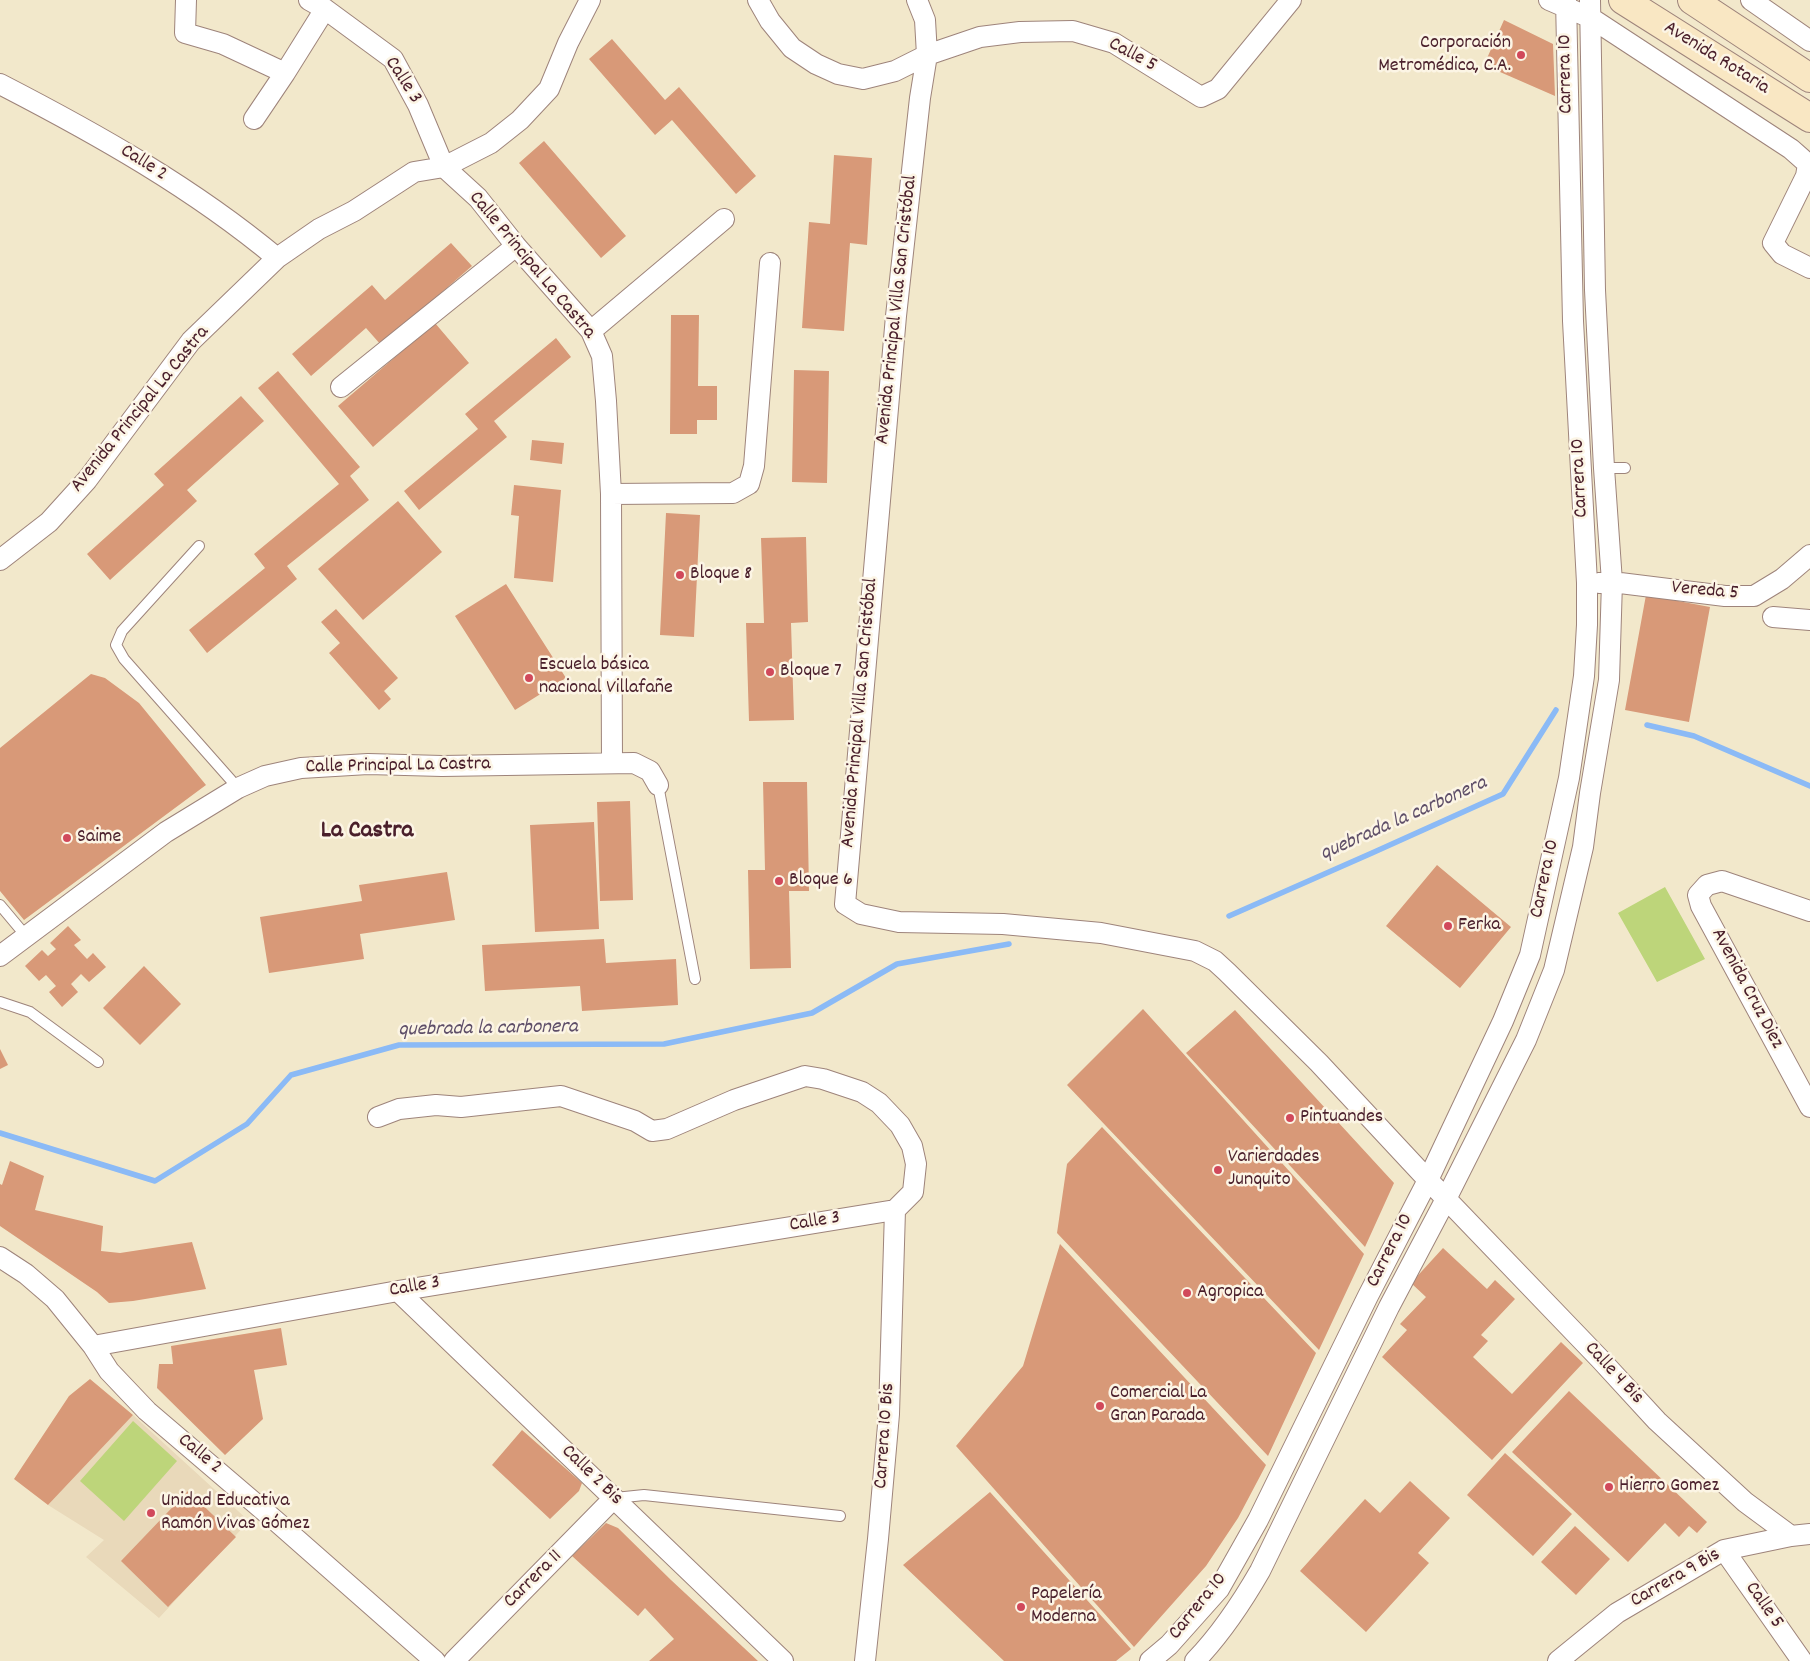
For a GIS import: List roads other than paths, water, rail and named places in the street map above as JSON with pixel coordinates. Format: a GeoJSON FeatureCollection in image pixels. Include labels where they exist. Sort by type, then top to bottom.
{"type":"FeatureCollection","features":[{"type":"Feature","properties":{"kind":"main road","name":"Avenida Rotaria"},"geometry":{"type":"LineString","coordinates":[[1623,0],[1810,118]]}},
{"type":"Feature","properties":{"kind":"main road","name":"Avenida Rotaria"},"geometry":{"type":"LineString","coordinates":[[1692,0],[1810,78]]}},
{"type":"Feature","properties":{"kind":"street"},"geometry":{"type":"LineString","coordinates":[[186,0],[185,33],[223,44],[285,73]]}},
{"type":"Feature","properties":{"kind":"street","name":"Avenida Principal La Castra"},"geometry":{"type":"LineString","coordinates":[[0,560],[49,522],[87,480],[191,341],[277,258],[319,229],[354,210],[414,172],[444,167],[491,143],[520,120],[549,89],[568,43],[590,0]]}},
{"type":"Feature","properties":{"kind":"street"},"geometry":{"type":"LineString","coordinates":[[758,0],[770,21],[792,48],[816,64],[838,74],[863,79],[895,71],[927,55],[925,20],[917,0]]}},
{"type":"Feature","properties":{"kind":"street","name":"Calle 5"},"geometry":{"type":"LineString","coordinates":[[927,55],[980,37],[1020,32],[1073,32],[1114,43],[1201,97],[1218,89],[1291,0]]}},
{"type":"Feature","properties":{"kind":"street"},"geometry":{"type":"LineString","coordinates":[[1751,0],[1810,41]]}},
{"type":"Feature","properties":{"kind":"street"},"geometry":{"type":"LineString","coordinates":[[1560,2],[1590,9],[1791,149],[1808,164],[1806,176],[1773,243],[1782,254],[1810,268]]}},
{"type":"Feature","properties":{"kind":"street","name":"Carrera 10"},"geometry":{"type":"LineString","coordinates":[[1150,1661],[1169,1645],[1218,1589],[1258,1520],[1368,1296],[1428,1180],[1503,1021],[1530,955],[1572,760],[1584,676],[1587,625],[1587,583],[1573,320],[1560,2]]}},
{"type":"Feature","properties":{"kind":"street"},"geometry":{"type":"LineString","coordinates":[[254,119],[285,73],[317,4]]}},
{"type":"Feature","properties":{"kind":"street","name":"Calle 3"},"geometry":{"type":"LineString","coordinates":[[317,4],[393,59],[418,105],[444,167]]}},
{"type":"Feature","properties":{"kind":"street","name":"Carrera 10"},"geometry":{"type":"LineString","coordinates":[[1195,1661],[1216,1640],[1238,1609],[1260,1572],[1389,1307],[1526,1040],[1554,970],[1583,847],[1609,680],[1612,582],[1604,468],[1593,238],[1590,9]]}},
{"type":"Feature","properties":{"kind":"street","name":"Avenida Principal Villa San Cristóbal"},"geometry":{"type":"LineString","coordinates":[[927,55],[920,98],[896,316],[845,904],[861,914],[899,922],[1003,924],[1101,933],[1195,951],[1215,961],[1227,972],[1319,1063],[1446,1199]]}},
{"type":"Feature","properties":{"kind":"street","name":"Calle 2"},"geometry":{"type":"LineString","coordinates":[[0,84],[85,129],[148,167],[205,203],[247,233],[277,258]]}},
{"type":"Feature","properties":{"kind":"street","name":"Calle Principal La Castra"},"geometry":{"type":"LineString","coordinates":[[444,167],[478,198],[516,246],[591,331],[602,356],[611,494],[612,763]]}},
{"type":"Feature","properties":{"kind":"street"},"geometry":{"type":"LineString","coordinates":[[591,331],[724,219]]}},
{"type":"Feature","properties":{"kind":"street"},"geometry":{"type":"LineString","coordinates":[[341,388],[516,246]]}},
{"type":"Feature","properties":{"kind":"street"},"geometry":{"type":"LineString","coordinates":[[611,494],[733,493],[750,484],[754,466],[770,263]]}},
{"type":"Feature","properties":{"kind":"street","name":"Vereda 5"},"geometry":{"type":"LineString","coordinates":[[1587,583],[1612,582],[1725,596],[1754,596],[1782,579],[1810,555]]}},
{"type":"Feature","properties":{"kind":"street"},"geometry":{"type":"LineString","coordinates":[[1773,616],[1810,620]]}},
{"type":"Feature","properties":{"kind":"street","name":"Calle Principal La Castra"},"geometry":{"type":"LineString","coordinates":[[0,956],[166,832],[238,788],[265,776],[301,768],[368,764],[442,766],[634,763],[650,770],[658,785]]}},
{"type":"Feature","properties":{"kind":"street","name":"Avenida Cruz Diez"},"geometry":{"type":"LineString","coordinates":[[1810,911],[1722,881],[1707,885],[1698,895],[1701,906],[1810,1107]]}},
{"type":"Feature","properties":{"kind":"street"},"geometry":{"type":"LineString","coordinates":[[378,1117],[399,1109],[436,1105],[461,1106],[561,1096],[635,1121],[652,1131],[667,1130],[734,1100],[805,1076],[823,1079],[862,1092],[879,1103],[900,1125],[912,1146],[916,1164],[913,1192],[895,1210]]}},
{"type":"Feature","properties":{"kind":"street","name":"Calle 4 Bis"},"geometry":{"type":"LineString","coordinates":[[1446,1199],[1657,1421],[1745,1502],[1800,1535]]}},
{"type":"Feature","properties":{"kind":"street","name":"Calle 3"},"geometry":{"type":"LineString","coordinates":[[93,1346],[398,1291],[895,1210]]}},
{"type":"Feature","properties":{"kind":"street","name":"Carrera 10 Bis"},"geometry":{"type":"LineString","coordinates":[[865,1661],[889,1414],[895,1210]]}},
{"type":"Feature","properties":{"kind":"street","name":"Calle 2"},"geometry":{"type":"LineString","coordinates":[[0,1257],[26,1274],[55,1299],[93,1346],[109,1371],[147,1411],[435,1661]]}},
{"type":"Feature","properties":{"kind":"street","name":"Calle 2 Bis"},"geometry":{"type":"LineString","coordinates":[[398,1291],[783,1661]]}},
{"type":"Feature","properties":{"kind":"street","name":"Carrera 11"},"geometry":{"type":"LineString","coordinates":[[454,1661],[614,1498]]}},
{"type":"Feature","properties":{"kind":"street"},"geometry":{"type":"LineString","coordinates":[[1258,1520],[1278,1534]]}},
{"type":"Feature","properties":{"kind":"street","name":"Carrera 9 Bis"},"geometry":{"type":"LineString","coordinates":[[1558,1661],[1617,1613],[1724,1550],[1800,1535]]}},
{"type":"Feature","properties":{"kind":"street","name":"Calle 5"},"geometry":{"type":"LineString","coordinates":[[1724,1550],[1802,1661]]}},
{"type":"Feature","properties":{"kind":"street"},"geometry":{"type":"LineString","coordinates":[[1169,1645],[1184,1661]]}},
{"type":"Feature","properties":{"kind":"lane"},"geometry":{"type":"LineString","coordinates":[[1604,468],[1625,468]]}},
{"type":"Feature","properties":{"kind":"lane"},"geometry":{"type":"LineString","coordinates":[[199,546],[122,631],[116,645],[124,659],[238,788]]}},
{"type":"Feature","properties":{"kind":"lane"},"geometry":{"type":"LineString","coordinates":[[658,785],[696,979]]}},
{"type":"Feature","properties":{"kind":"lane"},"geometry":{"type":"LineString","coordinates":[[0,906],[26,936]]}},
{"type":"Feature","properties":{"kind":"lane"},"geometry":{"type":"LineString","coordinates":[[0,1002],[30,1012],[98,1062]]}},
{"type":"Feature","properties":{"kind":"lane"},"geometry":{"type":"LineString","coordinates":[[614,1498],[644,1495],[840,1516]]}},
{"type":"Feature","properties":{"kind":"waterway","name":"quebrada la carbonera"},"geometry":{"type":"LineString","coordinates":[[1229,916],[1503,794],[1556,710]]}},
{"type":"Feature","properties":{"kind":"waterway","name":"quebrada la carbonera"},"geometry":{"type":"LineString","coordinates":[[1647,725],[1694,736],[1810,786]]}},
{"type":"Feature","properties":{"kind":"waterway","name":"quebrada la carbonera"},"geometry":{"type":"LineString","coordinates":[[0,1133],[155,1181],[247,1124],[291,1075],[399,1045],[664,1044],[812,1013],[897,964],[1009,944]]}},
{"type":"Feature","properties":{"kind":"place","name":"Corporación Metromédica, C.A."},"geometry":{"type":"Point","coordinates":[1521,55]}},
{"type":"Feature","properties":{"kind":"place","name":"Bloque 8"},"geometry":{"type":"Point","coordinates":[680,575]}},
{"type":"Feature","properties":{"kind":"place","name":"Bloque 7"},"geometry":{"type":"Point","coordinates":[770,672]}},
{"type":"Feature","properties":{"kind":"place","name":"Escuela básica nacional Villafañe"},"geometry":{"type":"Point","coordinates":[529,678]}},
{"type":"Feature","properties":{"kind":"place","name":"Saime"},"geometry":{"type":"Point","coordinates":[67,838]}},
{"type":"Feature","properties":{"kind":"place","name":"Bloque 6"},"geometry":{"type":"Point","coordinates":[779,881]}},
{"type":"Feature","properties":{"kind":"place","name":"Ferka"},"geometry":{"type":"Point","coordinates":[1448,926]}},
{"type":"Feature","properties":{"kind":"place","name":"Pintuandes"},"geometry":{"type":"Point","coordinates":[1290,1118]}},
{"type":"Feature","properties":{"kind":"place","name":"Varierdades Junquito"},"geometry":{"type":"Point","coordinates":[1218,1170]}},
{"type":"Feature","properties":{"kind":"place","name":"Agropica"},"geometry":{"type":"Point","coordinates":[1187,1293]}},
{"type":"Feature","properties":{"kind":"place","name":"Comercial La Gran Parada"},"geometry":{"type":"Point","coordinates":[1100,1406]}},
{"type":"Feature","properties":{"kind":"place","name":"Hierro Gomez"},"geometry":{"type":"Point","coordinates":[1609,1487]}},
{"type":"Feature","properties":{"kind":"place","name":"Unidad Educativa Ramón Vivas Gómez"},"geometry":{"type":"Point","coordinates":[151,1513]}},
{"type":"Feature","properties":{"kind":"place","name":"Papelería Moderna"},"geometry":{"type":"Point","coordinates":[1021,1607]}},
{"type":"Feature","properties":{"kind":"district","name":"La Castra"},"geometry":{"type":"Point","coordinates":[367,833]}}]}
